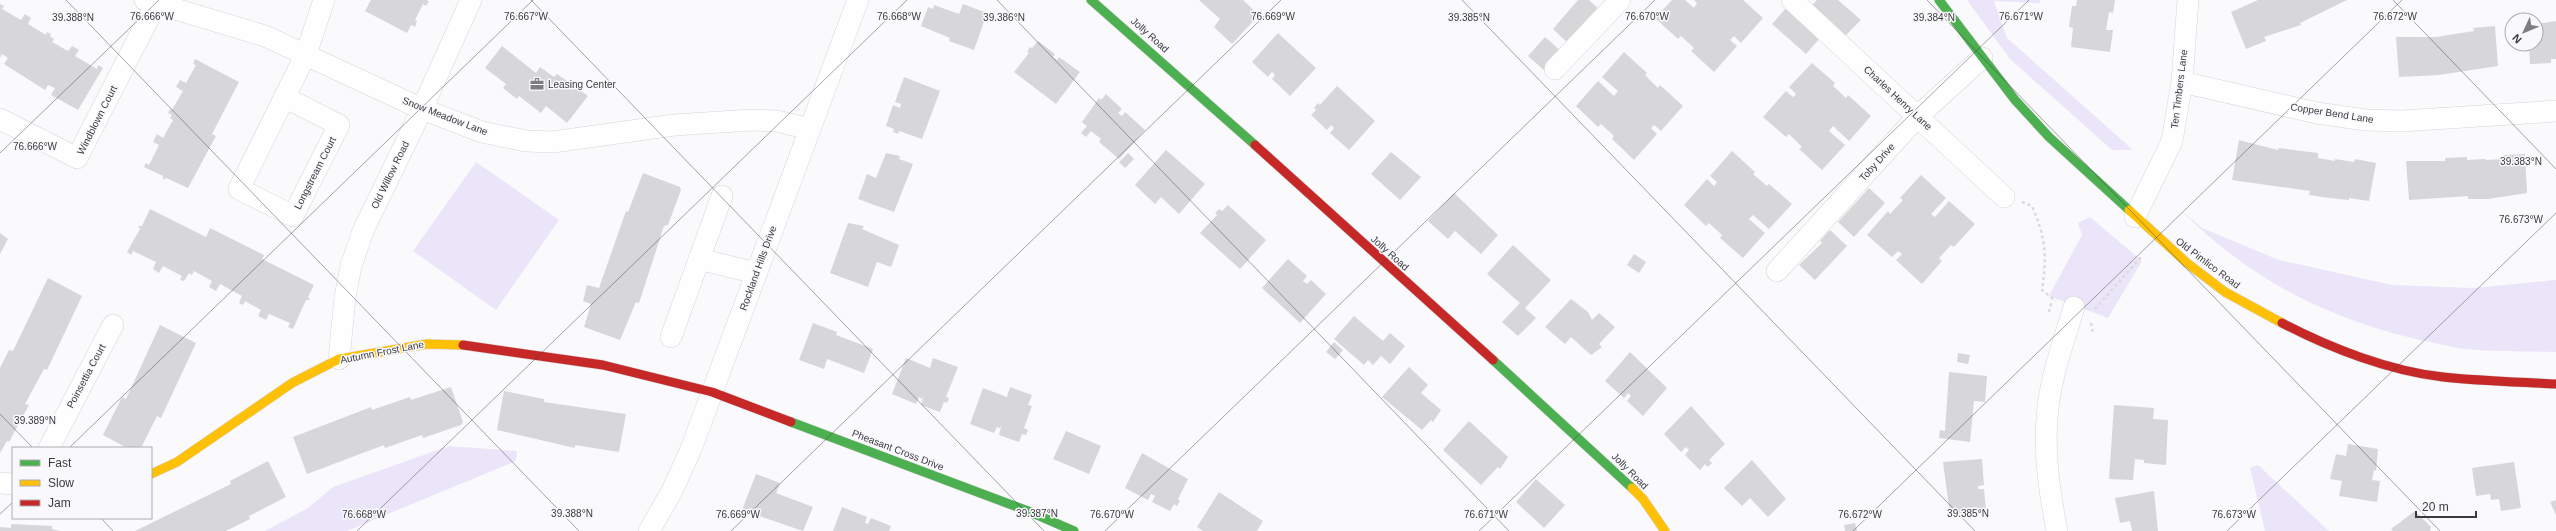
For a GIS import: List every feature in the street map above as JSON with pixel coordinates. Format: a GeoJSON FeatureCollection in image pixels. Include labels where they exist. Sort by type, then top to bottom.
{"type":"FeatureCollection","features":[{"type":"Feature","properties":{"kind":"street","name":"Longstream Court"},"geometry":{"type":"LineString","coordinates":[[284,97],[339,125],[293,216],[239,189],[284,97],[306,54],[324,0]]}},
{"type":"Feature","properties":{"kind":"street","name":"Old Willow Road"},"geometry":{"type":"LineString","coordinates":[[339,359],[345,297],[353,259],[363,231],[422,109],[471,0]]}},
{"type":"Feature","properties":{"kind":"street","name":"Rockland Hills Drive"},"geometry":{"type":"LineString","coordinates":[[649,531],[675,484],[712,392],[858,0]]}},
{"type":"Feature","properties":{"kind":"street","name":"Jolly Road"},"geometry":{"type":"LineString","coordinates":[[1091,0],[1125,28],[1616,471],[1642,499],[1665,531]]}},
{"type":"Feature","properties":{"kind":"street"},"geometry":{"type":"LineString","coordinates":[[1556,69],[1620,0]]}},
{"type":"Feature","properties":{"kind":"street","name":"Charles Henry Lane"},"geometry":{"type":"LineString","coordinates":[[1792,0],[2004,196]]}},
{"type":"Feature","properties":{"kind":"street","name":"Old Pimlico Road"},"geometry":{"type":"LineString","coordinates":[[1940,0],[2015,100],[2049,137],[2187,263],[2225,292],[2309,337],[2354,354],[2442,377],[2556,384]]}},
{"type":"Feature","properties":{"kind":"street","name":"Ten Timbers Lane"},"geometry":{"type":"LineString","coordinates":[[2135,217],[2172,141],[2182,82],[2188,0]]}},
{"type":"Feature","properties":{"kind":"street","name":"Snow Meadow Lane"},"geometry":{"type":"LineString","coordinates":[[150,2],[265,36],[422,109],[482,132],[526,141],[554,142],[674,125],[752,120],[777,121],[810,129]]}},
{"type":"Feature","properties":{"kind":"street","name":"Windblown Court"},"geometry":{"type":"LineString","coordinates":[[0,119],[77,158],[150,2]]}},
{"type":"Feature","properties":{"kind":"street","name":"Toby Drive"},"geometry":{"type":"LineString","coordinates":[[1777,271],[1918,116],[1982,58]]}},
{"type":"Feature","properties":{"kind":"street","name":"Copper Bend Lane"},"geometry":{"type":"LineString","coordinates":[[2182,82],[2317,112],[2366,120],[2402,121],[2556,111]]}},
{"type":"Feature","properties":{"kind":"street"},"geometry":{"type":"LineString","coordinates":[[671,337],[722,196]]}},
{"type":"Feature","properties":{"kind":"street"},"geometry":{"type":"LineString","coordinates":[[699,259],[756,273]]}},
{"type":"Feature","properties":{"kind":"street"},"geometry":{"type":"LineString","coordinates":[[2057,531],[2047,467],[2046,419],[2053,377],[2074,307]]}},
{"type":"Feature","properties":{"kind":"street","name":"Poinsettia Court"},"geometry":{"type":"LineString","coordinates":[[50,447],[113,325]]}},
{"type":"Feature","properties":{"kind":"street","name":"Autumn Frost Lane"},"geometry":{"type":"LineString","coordinates":[[152,474],[177,462],[292,384],[339,359],[427,344],[477,345],[603,365],[712,392]]}},
{"type":"Feature","properties":{"kind":"street","name":"Pheasant Cross Drive"},"geometry":{"type":"LineString","coordinates":[[712,392],[1028,511],[1074,531]]}},
{"type":"Feature","properties":{"kind":"street"},"geometry":{"type":"LineString","coordinates":[[0,483],[12,484]]}},
{"type":"Feature","properties":{"kind":"path"},"geometry":{"type":"LineString","coordinates":[[2004,196],[2032,206],[2042,230],[2047,257],[2042,290],[2052,300],[2074,307],[2091,317],[2098,303],[2124,279],[2142,256]]}},
{"type":"Feature","properties":{"kind":"path"},"geometry":{"type":"LineString","coordinates":[[2049,312],[2052,300]]}},
{"type":"Feature","properties":{"kind":"shaded area"},"geometry":{"type":"Polygon","coordinates":[[[1967,0],[2040,0],[2040,3],[1994,1],[2007,38],[2133,150],[2112,150],[2010,59],[1967,0]]]}},
{"type":"Feature","properties":{"kind":"shaded area"},"geometry":{"type":"Polygon","coordinates":[[[476,162],[559,220],[496,310],[413,251],[476,162]]]}},
{"type":"Feature","properties":{"kind":"shaded area"},"geometry":{"type":"Polygon","coordinates":[[[2182,211],[2202,228],[2279,260],[2392,285],[2473,288],[2556,280],[2556,352],[2461,349],[2399,335],[2365,325],[2331,312],[2267,279],[2237,259],[2208,236],[2182,211]]]}},
{"type":"Feature","properties":{"kind":"shaded area"},"geometry":{"type":"Polygon","coordinates":[[[2090,217],[2142,261],[2108,318],[2049,296],[2082,235],[2078,223],[2090,217]]]}},
{"type":"Feature","properties":{"kind":"shaded area"},"geometry":{"type":"Polygon","coordinates":[[[449,446],[517,451],[516,461],[347,531],[265,531],[308,508],[333,487],[449,446]]]}},
{"type":"Feature","properties":{"kind":"shaded area"},"geometry":{"type":"Polygon","coordinates":[[[2258,465],[2329,531],[2265,531],[2250,468],[2258,465]]]}},
{"type":"Feature","properties":{"kind":"building"},"geometry":{"type":"Polygon","coordinates":[[[371,0],[429,1],[426,6],[423,4],[415,20],[417,21],[415,27],[411,25],[407,33],[365,11],[371,0]]]}},
{"type":"Feature","properties":{"kind":"building"},"geometry":{"type":"Polygon","coordinates":[[[1199,0],[1243,0],[1259,15],[1232,44],[1214,27],[1220,19],[1199,0]]]}},
{"type":"Feature","properties":{"kind":"building"},"geometry":{"type":"Polygon","coordinates":[[[1578,0],[1589,0],[1600,10],[1569,44],[1553,29],[1578,0]]]}},
{"type":"Feature","properties":{"kind":"building"},"geometry":{"type":"Polygon","coordinates":[[[1672,0],[1685,0],[1694,8],[1697,3],[1694,0],[1743,0],[1763,18],[1741,43],[1734,36],[1730,40],[1737,46],[1714,72],[1691,51],[1694,48],[1681,36],[1678,39],[1655,18],[1672,0]]]}},
{"type":"Feature","properties":{"kind":"building"},"geometry":{"type":"Polygon","coordinates":[[[1817,0],[1838,0],[1861,20],[1845,36],[1811,6],[1817,0]]]}},
{"type":"Feature","properties":{"kind":"building"},"geometry":{"type":"Polygon","coordinates":[[[2077,0],[2115,0],[2113,13],[2109,12],[2106,30],[2113,30],[2110,52],[2071,47],[2073,28],[2069,27],[2072,6],[2076,6],[2077,0]]]}},
{"type":"Feature","properties":{"kind":"building"},"geometry":{"type":"Polygon","coordinates":[[[2258,0],[2347,0],[2300,23],[2301,25],[2264,37],[2266,41],[2246,49],[2231,12],[2258,0]]]}},
{"type":"Feature","properties":{"kind":"building"},"geometry":{"type":"Polygon","coordinates":[[[0,4],[4,6],[2,9],[21,20],[25,14],[31,18],[28,24],[46,35],[47,32],[51,34],[50,36],[54,39],[52,42],[68,51],[72,46],[79,50],[75,56],[97,69],[98,65],[103,68],[78,110],[51,95],[55,88],[48,85],[45,90],[4,64],[8,58],[2,54],[0,58],[0,4]]]}},
{"type":"Feature","properties":{"kind":"building"},"geometry":{"type":"Polygon","coordinates":[[[963,4],[987,13],[974,50],[949,41],[950,38],[921,26],[928,7],[933,9],[934,5],[959,14],[963,4]]]}},
{"type":"Feature","properties":{"kind":"building"},"geometry":{"type":"Polygon","coordinates":[[[1787,7],[1821,37],[1806,54],[1772,24],[1787,7]]]}},
{"type":"Feature","properties":{"kind":"building"},"geometry":{"type":"Polygon","coordinates":[[[2556,21],[2556,59],[2551,59],[2551,63],[2530,64],[2529,52],[2544,52],[2544,23],[2556,21]]]}},
{"type":"Feature","properties":{"kind":"building"},"geometry":{"type":"Polygon","coordinates":[[[2495,26],[2498,66],[2439,75],[2399,77],[2396,37],[2436,37],[2474,31],[2473,28],[2495,26]]]}},
{"type":"Feature","properties":{"kind":"building"},"geometry":{"type":"Polygon","coordinates":[[[1278,33],[1316,68],[1290,96],[1272,79],[1275,75],[1272,72],[1268,77],[1252,62],[1278,33]]]}},
{"type":"Feature","properties":{"kind":"building"},"geometry":{"type":"Polygon","coordinates":[[[1545,37],[1562,52],[1545,71],[1528,56],[1545,37]]]}},
{"type":"Feature","properties":{"kind":"building"},"geometry":{"type":"Polygon","coordinates":[[[1038,41],[1055,54],[1053,57],[1057,60],[1059,57],[1080,72],[1056,104],[1014,72],[1029,53],[1027,52],[1030,47],[1032,48],[1038,41]]]}},
{"type":"Feature","properties":{"kind":"building"},"geometry":{"type":"Polygon","coordinates":[[[502,46],[536,73],[540,67],[554,77],[557,74],[588,96],[567,123],[546,106],[541,113],[519,96],[517,99],[503,88],[506,84],[485,68],[502,46]]]}},
{"type":"Feature","properties":{"kind":"building"},"geometry":{"type":"Polygon","coordinates":[[[1624,52],[1647,73],[1645,75],[1658,88],[1660,85],[1683,106],[1661,131],[1654,125],[1651,128],[1657,134],[1634,160],[1612,139],[1614,136],[1601,124],[1598,127],[1576,106],[1598,81],[1614,96],[1618,91],[1602,77],[1624,52]]]}},
{"type":"Feature","properties":{"kind":"building"},"geometry":{"type":"Polygon","coordinates":[[[195,59],[239,82],[212,134],[216,136],[188,188],[166,178],[163,180],[163,176],[144,167],[146,163],[149,165],[159,145],[153,142],[157,134],[163,138],[173,120],[170,118],[172,115],[168,113],[170,109],[172,110],[183,91],[176,87],[180,80],[186,83],[196,65],[193,64],[195,59]]]}},
{"type":"Feature","properties":{"kind":"building"},"geometry":{"type":"Polygon","coordinates":[[[1812,63],[1835,83],[1833,86],[1846,98],[1848,95],[1871,116],[1849,141],[1833,126],[1829,131],[1845,145],[1822,170],[1799,149],[1802,147],[1789,134],[1786,137],[1763,117],[1786,91],[1793,97],[1796,94],[1789,87],[1812,63]]]}},
{"type":"Feature","properties":{"kind":"building"},"geometry":{"type":"Polygon","coordinates":[[[904,77],[940,91],[922,139],[899,131],[898,134],[893,132],[894,129],[886,126],[893,105],[900,108],[901,104],[895,102],[904,77]]]}},
{"type":"Feature","properties":{"kind":"building"},"geometry":{"type":"Polygon","coordinates":[[[1337,86],[1375,121],[1349,150],[1330,133],[1334,128],[1331,125],[1327,130],[1311,115],[1316,110],[1314,108],[1318,103],[1320,105],[1337,86]]]}},
{"type":"Feature","properties":{"kind":"building"},"geometry":{"type":"Polygon","coordinates":[[[1106,94],[1122,109],[1118,113],[1122,116],[1125,112],[1145,130],[1119,159],[1099,142],[1101,139],[1091,131],[1086,137],[1081,133],[1087,126],[1082,122],[1099,98],[1101,100],[1106,94]]]}},
{"type":"Feature","properties":{"kind":"building"},"geometry":{"type":"Polygon","coordinates":[[[2239,140],[2278,150],[2279,148],[2318,153],[2318,158],[2335,161],[2335,159],[2354,162],[2355,159],[2376,163],[2369,201],[2309,195],[2310,191],[2232,180],[2239,140]]]}},
{"type":"Feature","properties":{"kind":"building"},"geometry":{"type":"Polygon","coordinates":[[[1166,150],[1205,184],[1179,214],[1161,197],[1155,204],[1135,185],[1166,150]]]}},
{"type":"Feature","properties":{"kind":"building"},"geometry":{"type":"Polygon","coordinates":[[[1732,151],[1755,172],[1753,174],[1767,186],[1769,184],[1792,204],[1769,229],[1753,215],[1749,219],[1765,233],[1743,258],[1720,238],[1722,235],[1709,223],[1706,226],[1684,205],[1707,179],[1714,186],[1717,182],[1710,176],[1732,151]]]}},
{"type":"Feature","properties":{"kind":"building"},"geometry":{"type":"Polygon","coordinates":[[[1391,152],[1421,177],[1400,200],[1371,174],[1391,152]]]}},
{"type":"Feature","properties":{"kind":"building"},"geometry":{"type":"Polygon","coordinates":[[[886,153],[900,156],[899,159],[913,164],[894,212],[858,199],[867,174],[876,178],[886,153]]]}},
{"type":"Feature","properties":{"kind":"building"},"geometry":{"type":"Polygon","coordinates":[[[1128,153],[1134,159],[1125,168],[1119,162],[1128,153]]]}},
{"type":"Feature","properties":{"kind":"building"},"geometry":{"type":"Polygon","coordinates":[[[2525,154],[2527,193],[2488,199],[2468,199],[2468,196],[2409,200],[2406,161],[2445,161],[2445,158],[2467,157],[2467,160],[2504,159],[2504,155],[2525,154]]]}},
{"type":"Feature","properties":{"kind":"building"},"geometry":{"type":"Polygon","coordinates":[[[643,173],[680,187],[681,190],[668,225],[664,226],[639,303],[636,302],[620,340],[584,327],[591,304],[583,301],[587,285],[599,288],[626,211],[628,212],[643,173]]]}},
{"type":"Feature","properties":{"kind":"building"},"geometry":{"type":"Polygon","coordinates":[[[1921,175],[1946,198],[1931,214],[1935,217],[1949,201],[1975,224],[1954,247],[1951,245],[1939,258],[1942,261],[1922,284],[1896,260],[1902,254],[1898,251],[1892,257],[1867,235],[1888,211],[1890,214],[1903,200],[1900,198],[1921,175]]]}},
{"type":"Feature","properties":{"kind":"building"},"geometry":{"type":"Polygon","coordinates":[[[1869,188],[1885,203],[1854,237],[1838,222],[1869,188]]]}},
{"type":"Feature","properties":{"kind":"building"},"geometry":{"type":"Polygon","coordinates":[[[1454,193],[1498,235],[1481,254],[1455,231],[1448,239],[1428,221],[1454,193]]]}},
{"type":"Feature","properties":{"kind":"building"},"geometry":{"type":"Polygon","coordinates":[[[1228,205],[1266,240],[1240,269],[1200,233],[1217,215],[1215,213],[1219,209],[1222,211],[1228,205]]]}},
{"type":"Feature","properties":{"kind":"building"},"geometry":{"type":"Polygon","coordinates":[[[150,209],[206,237],[210,228],[264,255],[262,259],[314,285],[308,297],[310,300],[306,300],[293,329],[288,327],[290,323],[269,314],[266,320],[258,316],[261,310],[245,301],[243,305],[239,303],[242,296],[220,284],[216,291],[209,287],[212,281],[194,271],[192,275],[189,273],[184,281],[180,280],[182,276],[163,266],[159,273],[153,269],[156,262],[133,251],[131,255],[127,252],[140,229],[138,226],[142,226],[150,209]]]}},
{"type":"Feature","properties":{"kind":"building"},"geometry":{"type":"Polygon","coordinates":[[[848,223],[864,226],[862,229],[899,245],[891,267],[877,262],[868,287],[830,273],[848,223]]]}},
{"type":"Feature","properties":{"kind":"building"},"geometry":{"type":"Polygon","coordinates":[[[1830,230],[1847,246],[1815,280],[1799,265],[1822,243],[1820,241],[1830,230]]]}},
{"type":"Feature","properties":{"kind":"building"},"geometry":{"type":"Polygon","coordinates":[[[0,233],[8,239],[0,254],[0,233]]]}},
{"type":"Feature","properties":{"kind":"building"},"geometry":{"type":"Polygon","coordinates":[[[1513,245],[1551,280],[1525,308],[1536,318],[1518,336],[1502,322],[1520,303],[1487,274],[1513,245]]]}},
{"type":"Feature","properties":{"kind":"building"},"geometry":{"type":"Polygon","coordinates":[[[1634,254],[1646,262],[1639,273],[1627,265],[1634,254]]]}},
{"type":"Feature","properties":{"kind":"building"},"geometry":{"type":"Polygon","coordinates":[[[1288,259],[1307,276],[1303,281],[1307,284],[1311,280],[1326,294],[1300,323],[1262,288],[1288,259]]]}},
{"type":"Feature","properties":{"kind":"building"},"geometry":{"type":"Polygon","coordinates":[[[48,278],[82,296],[47,370],[44,369],[25,404],[29,405],[9,442],[7,441],[0,453],[0,368],[9,350],[13,351],[48,278]]]}},
{"type":"Feature","properties":{"kind":"building"},"geometry":{"type":"Polygon","coordinates":[[[1571,299],[1588,312],[1592,320],[1599,313],[1615,327],[1599,344],[1602,347],[1591,355],[1571,337],[1565,344],[1545,327],[1571,299]]]}},
{"type":"Feature","properties":{"kind":"building"},"geometry":{"type":"Polygon","coordinates":[[[1354,316],[1383,341],[1390,333],[1405,346],[1390,364],[1381,356],[1373,365],[1368,360],[1364,365],[1334,339],[1354,316]]]}},
{"type":"Feature","properties":{"kind":"building"},"geometry":{"type":"Polygon","coordinates":[[[813,323],[837,332],[836,335],[873,349],[864,373],[827,359],[824,369],[799,360],[813,323]]]}},
{"type":"Feature","properties":{"kind":"building"},"geometry":{"type":"Polygon","coordinates":[[[160,325],[196,343],[161,418],[157,416],[142,447],[125,447],[103,435],[122,397],[126,399],[160,325]]]}},
{"type":"Feature","properties":{"kind":"building"},"geometry":{"type":"Polygon","coordinates":[[[1334,342],[1343,350],[1335,359],[1326,352],[1334,342]]]}},
{"type":"Feature","properties":{"kind":"building"},"geometry":{"type":"Polygon","coordinates":[[[1630,352],[1667,388],[1643,416],[1627,401],[1631,396],[1628,393],[1624,398],[1605,381],[1630,352]]]}},
{"type":"Feature","properties":{"kind":"building"},"geometry":{"type":"Polygon","coordinates":[[[1958,353],[1970,355],[1968,364],[1957,362],[1958,353]]]}},
{"type":"Feature","properties":{"kind":"building"},"geometry":{"type":"Polygon","coordinates":[[[906,358],[930,368],[933,358],[958,367],[946,397],[949,398],[947,403],[944,402],[940,412],[921,405],[924,394],[922,399],[919,397],[916,404],[892,394],[906,358]]]}},
{"type":"Feature","properties":{"kind":"building"},"geometry":{"type":"Polygon","coordinates":[[[1409,367],[1428,385],[1421,393],[1441,410],[1433,422],[1431,420],[1422,430],[1382,397],[1409,367]]]}},
{"type":"Feature","properties":{"kind":"building"},"geometry":{"type":"Polygon","coordinates":[[[1949,372],[1987,376],[1985,402],[1974,401],[1970,442],[1939,438],[1940,430],[1945,431],[1949,372]]]}},
{"type":"Feature","properties":{"kind":"building"},"geometry":{"type":"Polygon","coordinates":[[[451,387],[463,422],[461,425],[423,438],[422,435],[385,448],[384,445],[307,474],[293,437],[371,407],[372,410],[410,397],[411,400],[451,387]]]}},
{"type":"Feature","properties":{"kind":"building"},"geometry":{"type":"Polygon","coordinates":[[[1010,387],[1032,395],[1028,405],[1032,406],[1024,428],[1028,430],[1026,435],[1022,434],[1019,442],[999,435],[1002,423],[1000,428],[997,427],[994,433],[970,424],[983,388],[1007,397],[1010,387]]]}},
{"type":"Feature","properties":{"kind":"building"},"geometry":{"type":"Polygon","coordinates":[[[504,391],[544,399],[544,402],[626,414],[619,452],[575,445],[575,448],[497,430],[504,391]]]}},
{"type":"Feature","properties":{"kind":"building"},"geometry":{"type":"Polygon","coordinates":[[[2114,405],[2154,408],[2153,419],[2168,420],[2166,465],[2144,463],[2144,460],[2135,459],[2133,480],[2109,479],[2114,405]]]}},
{"type":"Feature","properties":{"kind":"building"},"geometry":{"type":"Polygon","coordinates":[[[1691,406],[1725,444],[1709,460],[1712,463],[1708,467],[1705,464],[1700,470],[1685,455],[1689,450],[1686,447],[1681,452],[1664,434],[1691,406]]]}},
{"type":"Feature","properties":{"kind":"building"},"geometry":{"type":"Polygon","coordinates":[[[1469,421],[1508,457],[1500,469],[1498,467],[1481,485],[1443,450],[1469,421]]]}},
{"type":"Feature","properties":{"kind":"building"},"geometry":{"type":"Polygon","coordinates":[[[1066,431],[1101,446],[1089,474],[1053,459],[1066,431]]]}},
{"type":"Feature","properties":{"kind":"building"},"geometry":{"type":"Polygon","coordinates":[[[2348,444],[2378,449],[2376,471],[2374,470],[2372,480],[2380,481],[2377,502],[2339,496],[2342,481],[2330,479],[2336,454],[2346,456],[2348,444]]]}},
{"type":"Feature","properties":{"kind":"building"},"geometry":{"type":"Polygon","coordinates":[[[1142,453],[1188,479],[1178,499],[1180,501],[1177,506],[1174,504],[1170,511],[1152,502],[1155,496],[1151,494],[1148,500],[1125,488],[1142,453]]]}},
{"type":"Feature","properties":{"kind":"building"},"geometry":{"type":"Polygon","coordinates":[[[1982,459],[1984,485],[1978,486],[1978,489],[1984,489],[1986,511],[1979,511],[1979,515],[1973,516],[1973,512],[1950,514],[1943,462],[1982,459]]]}},
{"type":"Feature","properties":{"kind":"building"},"geometry":{"type":"Polygon","coordinates":[[[1752,460],[1786,499],[1768,517],[1750,498],[1742,506],[1724,488],[1752,460]]]}},
{"type":"Feature","properties":{"kind":"building"},"geometry":{"type":"Polygon","coordinates":[[[268,461],[286,497],[249,516],[250,519],[226,531],[135,531],[231,484],[230,481],[268,461]]]}},
{"type":"Feature","properties":{"kind":"building"},"geometry":{"type":"Polygon","coordinates":[[[2514,462],[2521,508],[2501,511],[2499,499],[2491,500],[2490,494],[2476,496],[2472,468],[2514,462]]]}},
{"type":"Feature","properties":{"kind":"building"},"geometry":{"type":"Polygon","coordinates":[[[756,474],[780,483],[776,493],[813,507],[803,531],[742,510],[756,474]]]}},
{"type":"Feature","properties":{"kind":"building"},"geometry":{"type":"Polygon","coordinates":[[[1536,479],[1565,505],[1544,528],[1516,502],[1536,479]]]}},
{"type":"Feature","properties":{"kind":"building"},"geometry":{"type":"Polygon","coordinates":[[[2154,491],[2158,531],[2132,531],[2130,521],[2120,523],[2115,498],[2154,491]]]}},
{"type":"Feature","properties":{"kind":"building"},"geometry":{"type":"Polygon","coordinates":[[[1219,492],[1263,521],[1257,531],[1203,531],[1197,527],[1219,492]]]}},
{"type":"Feature","properties":{"kind":"building"},"geometry":{"type":"Polygon","coordinates":[[[2556,500],[2556,515],[2550,502],[2556,500]]]}},
{"type":"Feature","properties":{"kind":"building"},"geometry":{"type":"Polygon","coordinates":[[[842,507],[867,517],[865,523],[868,524],[871,518],[891,526],[889,531],[833,531],[842,507]]]}},
{"type":"Feature","properties":{"kind":"building"},"geometry":{"type":"Polygon","coordinates":[[[2415,511],[2431,527],[2430,531],[2393,531],[2391,529],[2415,511]]]}},
{"type":"Feature","properties":{"kind":"building"},"geometry":{"type":"Polygon","coordinates":[[[1855,523],[1857,531],[1845,531],[1844,525],[1855,523]]]}},
{"type":"Feature","properties":{"kind":"building"},"geometry":{"type":"Polygon","coordinates":[[[11,524],[52,526],[52,529],[60,531],[0,531],[0,527],[11,528],[11,524]]]}},
{"type":"Feature","properties":{"kind":"traffic: fast"},"geometry":{"type":"LineString","coordinates":[[1091,0],[1255,145]]}},
{"type":"Feature","properties":{"kind":"traffic: fast"},"geometry":{"type":"LineString","coordinates":[[1939,0],[2015,100],[2049,137],[2129,210]]}},
{"type":"Feature","properties":{"kind":"traffic: fast"},"geometry":{"type":"LineString","coordinates":[[1493,360],[1632,488]]}},
{"type":"Feature","properties":{"kind":"traffic: fast"},"geometry":{"type":"LineString","coordinates":[[791,422],[1028,511],[1074,531]]}},
{"type":"Feature","properties":{"kind":"traffic: slow"},"geometry":{"type":"LineString","coordinates":[[2129,210],[2187,263],[2225,292],[2282,323]]}},
{"type":"Feature","properties":{"kind":"traffic: slow"},"geometry":{"type":"LineString","coordinates":[[152,474],[177,462],[292,383],[339,359],[427,344],[463,345]]}},
{"type":"Feature","properties":{"kind":"traffic: slow"},"geometry":{"type":"LineString","coordinates":[[1632,488],[1643,499],[1665,531]]}},
{"type":"Feature","properties":{"kind":"traffic: jam"},"geometry":{"type":"LineString","coordinates":[[1255,145],[1493,360]]}},
{"type":"Feature","properties":{"kind":"traffic: jam"},"geometry":{"type":"LineString","coordinates":[[2282,323],[2320,341],[2360,357],[2402,370],[2443,377],[2556,384]]}},
{"type":"Feature","properties":{"kind":"traffic: jam"},"geometry":{"type":"LineString","coordinates":[[463,345],[603,365],[712,392],[791,422]]}},
{"type":"Feature","properties":{"kind":"place","name":"Leasing Center"},"geometry":{"type":"Point","coordinates":[537,84]}}]}
